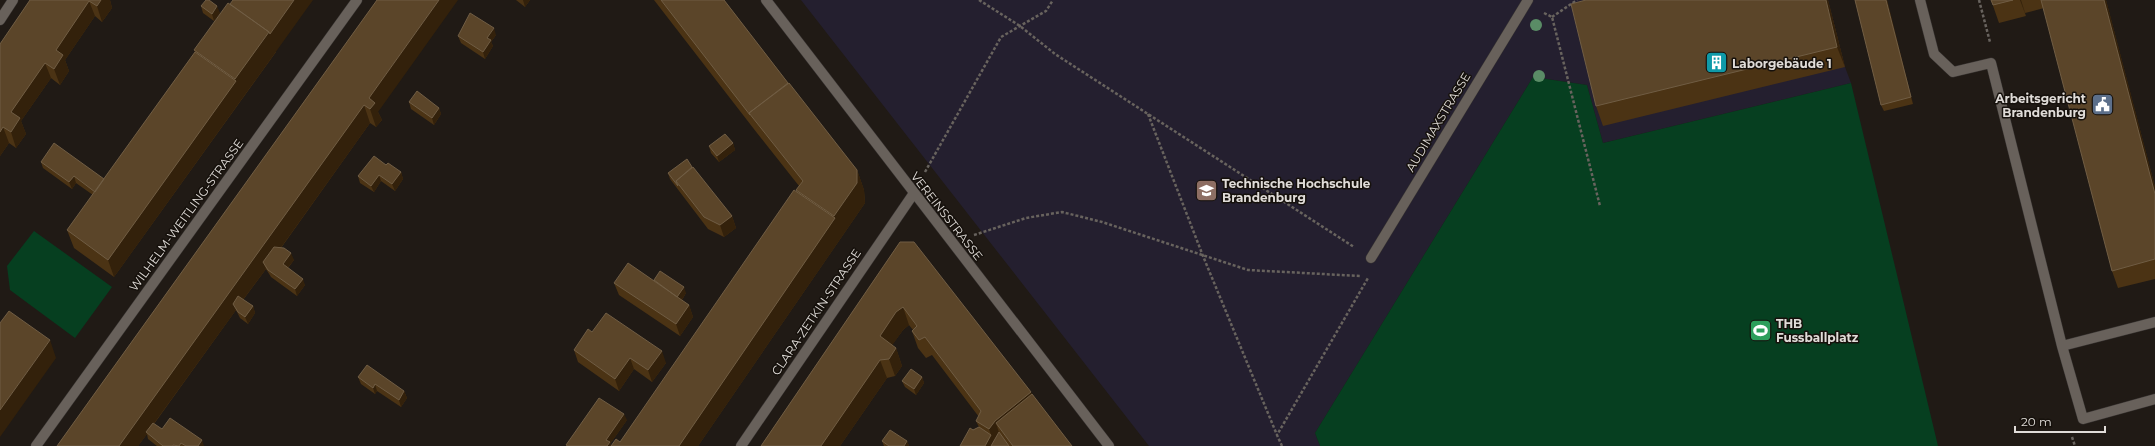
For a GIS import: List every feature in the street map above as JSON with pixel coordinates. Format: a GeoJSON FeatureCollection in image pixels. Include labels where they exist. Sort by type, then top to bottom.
{"type":"FeatureCollection","features":[{"type":"Feature","properties":{"kind":"street"},"geometry":{"type":"LineString","coordinates":[[0,20],[4,7],[13,0]]}},
{"type":"Feature","properties":{"kind":"street","name":"WILHELM-WEITLING-STRASSE"},"geometry":{"type":"LineString","coordinates":[[36,446],[357,0]]}},
{"type":"Feature","properties":{"kind":"street","name":"VEREINSSTRASSE"},"geometry":{"type":"LineString","coordinates":[[766,0],[1109,446]]}},
{"type":"Feature","properties":{"kind":"street"},"geometry":{"type":"LineString","coordinates":[[1920,0],[1934,54],[1953,72],[1991,63],[2062,346],[2083,419],[2155,400]]}},
{"type":"Feature","properties":{"kind":"street","name":"AUDIMAXSTRASSE"},"geometry":{"type":"LineString","coordinates":[[1371,258],[1527,2]]}},
{"type":"Feature","properties":{"kind":"street","name":"CLARA-ZETKIN-STRASSE"},"geometry":{"type":"LineString","coordinates":[[741,446],[914,193]]}},
{"type":"Feature","properties":{"kind":"street"},"geometry":{"type":"LineString","coordinates":[[2062,346],[2155,322]]}},
{"type":"Feature","properties":{"kind":"path"},"geometry":{"type":"LineString","coordinates":[[979,0],[1020,26],[1055,54],[1371,258]]}},
{"type":"Feature","properties":{"kind":"path"},"geometry":{"type":"LineString","coordinates":[[914,193],[1001,37],[1046,11],[1053,0]]}},
{"type":"Feature","properties":{"kind":"path"},"geometry":{"type":"LineString","coordinates":[[1552,17],[1577,0]]}},
{"type":"Feature","properties":{"kind":"path"},"geometry":{"type":"LineString","coordinates":[[1980,0],[1993,54],[1991,63]]}},
{"type":"Feature","properties":{"kind":"path"},"geometry":{"type":"LineString","coordinates":[[1527,2],[1552,17],[1600,206]]}},
{"type":"Feature","properties":{"kind":"path"},"geometry":{"type":"LineString","coordinates":[[1148,114],[1203,256],[1282,446]]}},
{"type":"Feature","properties":{"kind":"path"},"geometry":{"type":"LineString","coordinates":[[952,242],[1026,218],[1062,212],[1102,222],[1248,270],[1369,277],[1277,435]]}},
{"type":"Feature","properties":{"kind":"shaded area","name":"Technische Hochschule Brandenburg"},"geometry":{"type":"Polygon","coordinates":[[[801,0],[1828,0],[1845,67],[1851,83],[1603,143],[1587,85],[1533,77],[1315,433],[1320,446],[1149,446],[801,0]]]}},
{"type":"Feature","properties":{"kind":"green space"},"geometry":{"type":"Polygon","coordinates":[[[1533,77],[1587,85],[1603,143],[1851,83],[1938,446],[1320,446],[1315,433],[1533,77]]]}},
{"type":"Feature","properties":{"kind":"green space"},"geometry":{"type":"Polygon","coordinates":[[[34,231],[112,287],[75,338],[10,290],[7,266],[34,231]]]}},
{"type":"Feature","properties":{"kind":"building"},"geometry":{"type":"Polygon","coordinates":[[[30,0],[101,0],[97,6],[89,1],[56,50],[63,55],[54,69],[45,63],[11,112],[20,118],[11,132],[3,127],[0,132],[0,44],[30,0]]]}},
{"type":"Feature","properties":{"kind":"building"},"geometry":{"type":"Polygon","coordinates":[[[206,0],[209,0],[217,6],[212,14],[201,6],[206,0]]]}},
{"type":"Feature","properties":{"kind":"building"},"geometry":{"type":"Polygon","coordinates":[[[233,0],[294,0],[270,34],[230,4],[233,0]]]}},
{"type":"Feature","properties":{"kind":"building"},"geometry":{"type":"Polygon","coordinates":[[[377,0],[439,0],[369,98],[375,103],[370,109],[364,105],[119,446],[57,446],[377,0]]]}},
{"type":"Feature","properties":{"kind":"building"},"geometry":{"type":"Polygon","coordinates":[[[661,0],[724,0],[788,83],[749,113],[750,115],[661,0]]]}},
{"type":"Feature","properties":{"kind":"building","name":"Laborgebäude 1"},"geometry":{"type":"Polygon","coordinates":[[[1586,0],[1826,0],[1837,47],[1596,106],[1571,4],[1586,0]]]}},
{"type":"Feature","properties":{"kind":"building"},"geometry":{"type":"Polygon","coordinates":[[[1855,0],[1886,0],[1911,97],[1881,105],[1855,0]]]}},
{"type":"Feature","properties":{"kind":"building"},"geometry":{"type":"Polygon","coordinates":[[[1991,0],[2013,0],[1993,5],[1991,0]]]}},
{"type":"Feature","properties":{"kind":"building","name":"Arbeitsgericht Brandenburg"},"geometry":{"type":"Polygon","coordinates":[[[2041,0],[2104,0],[2155,194],[2155,259],[2112,271],[2041,0]]]}},
{"type":"Feature","properties":{"kind":"building"},"geometry":{"type":"Polygon","coordinates":[[[228,3],[269,32],[235,79],[194,50],[228,3]]]}},
{"type":"Feature","properties":{"kind":"building"},"geometry":{"type":"Polygon","coordinates":[[[470,13],[494,28],[487,38],[491,40],[483,52],[458,36],[470,13]]]}},
{"type":"Feature","properties":{"kind":"building"},"geometry":{"type":"Polygon","coordinates":[[[195,52],[236,81],[108,260],[67,230],[195,52]]]}},
{"type":"Feature","properties":{"kind":"building"},"geometry":{"type":"Polygon","coordinates":[[[789,83],[857,170],[857,183],[834,216],[796,190],[803,181],[749,113],[789,83]]]}},
{"type":"Feature","properties":{"kind":"building"},"geometry":{"type":"Polygon","coordinates":[[[417,91],[439,108],[432,118],[409,102],[417,91]]]}},
{"type":"Feature","properties":{"kind":"building"},"geometry":{"type":"Polygon","coordinates":[[[725,134],[733,143],[717,156],[709,146],[725,134]]]}},
{"type":"Feature","properties":{"kind":"building"},"geometry":{"type":"Polygon","coordinates":[[[54,143],[104,179],[95,192],[74,176],[69,182],[41,162],[54,143]]]}},
{"type":"Feature","properties":{"kind":"building"},"geometry":{"type":"Polygon","coordinates":[[[374,156],[386,165],[388,163],[401,172],[392,184],[379,175],[371,186],[358,176],[374,156]]]}},
{"type":"Feature","properties":{"kind":"building"},"geometry":{"type":"Polygon","coordinates":[[[687,159],[692,167],[676,181],[678,186],[668,173],[687,159]]]}},
{"type":"Feature","properties":{"kind":"building"},"geometry":{"type":"Polygon","coordinates":[[[693,167],[732,216],[720,225],[704,217],[676,181],[693,167]]]}},
{"type":"Feature","properties":{"kind":"building"},"geometry":{"type":"Polygon","coordinates":[[[794,190],[835,218],[679,446],[611,446],[616,439],[620,442],[794,190]]]}},
{"type":"Feature","properties":{"kind":"building"},"geometry":{"type":"Polygon","coordinates":[[[900,242],[914,242],[1031,392],[995,421],[989,429],[976,421],[981,411],[925,337],[919,340],[912,331],[917,326],[903,307],[896,312],[880,336],[896,348],[889,359],[880,360],[821,446],[761,446],[900,242]]]}},
{"type":"Feature","properties":{"kind":"building"},"geometry":{"type":"Polygon","coordinates":[[[274,247],[284,248],[291,253],[283,264],[303,279],[295,289],[268,270],[263,262],[274,247]]]}},
{"type":"Feature","properties":{"kind":"building"},"geometry":{"type":"Polygon","coordinates":[[[628,263],[689,305],[676,324],[614,283],[628,263]]]}},
{"type":"Feature","properties":{"kind":"building"},"geometry":{"type":"Polygon","coordinates":[[[660,271],[684,287],[677,297],[654,280],[660,271]]]}},
{"type":"Feature","properties":{"kind":"building"},"geometry":{"type":"Polygon","coordinates":[[[238,296],[253,306],[245,317],[238,312],[233,304],[238,296]]]}},
{"type":"Feature","properties":{"kind":"building"},"geometry":{"type":"Polygon","coordinates":[[[9,311],[50,340],[0,410],[0,323],[9,311]]]}},
{"type":"Feature","properties":{"kind":"building"},"geometry":{"type":"Polygon","coordinates":[[[606,313],[662,351],[648,370],[630,358],[615,379],[574,350],[588,329],[592,332],[606,313]]]}},
{"type":"Feature","properties":{"kind":"building"},"geometry":{"type":"Polygon","coordinates":[[[367,365],[404,391],[399,400],[375,384],[373,388],[358,377],[367,365]]]}},
{"type":"Feature","properties":{"kind":"building"},"geometry":{"type":"Polygon","coordinates":[[[911,369],[922,377],[914,389],[902,381],[911,369]]]}},
{"type":"Feature","properties":{"kind":"building"},"geometry":{"type":"Polygon","coordinates":[[[1032,394],[1072,446],[1013,446],[996,423],[1032,394]]]}},
{"type":"Feature","properties":{"kind":"building"},"geometry":{"type":"Polygon","coordinates":[[[599,398],[624,414],[606,440],[610,442],[607,446],[566,445],[599,398]]]}},
{"type":"Feature","properties":{"kind":"building"},"geometry":{"type":"Polygon","coordinates":[[[170,418],[202,440],[198,446],[186,446],[181,443],[179,446],[163,446],[146,432],[153,423],[162,429],[170,418]]]}},
{"type":"Feature","properties":{"kind":"building"},"geometry":{"type":"Polygon","coordinates":[[[979,427],[991,435],[985,446],[960,446],[970,428],[973,430],[979,427]]]}},
{"type":"Feature","properties":{"kind":"building"},"geometry":{"type":"Polygon","coordinates":[[[890,430],[907,441],[904,446],[889,446],[882,441],[890,430]]]}},
{"type":"Feature","properties":{"kind":"building"},"geometry":{"type":"Polygon","coordinates":[[[999,432],[1009,446],[991,446],[999,432]]]}},
{"type":"Feature","properties":{"kind":"place","name":"Laborgebäude 1"},"geometry":{"type":"Point","coordinates":[1716,63]}},
{"type":"Feature","properties":{"kind":"place","name":"Arbeitsgericht Brandenburg"},"geometry":{"type":"Point","coordinates":[2102,105]}},
{"type":"Feature","properties":{"kind":"place","name":"Technische Hochschule Brandenburg"},"geometry":{"type":"Point","coordinates":[1206,190]}},
{"type":"Feature","properties":{"kind":"place","name":"THB Fussballplatz"},"geometry":{"type":"Point","coordinates":[1760,330]}}]}
